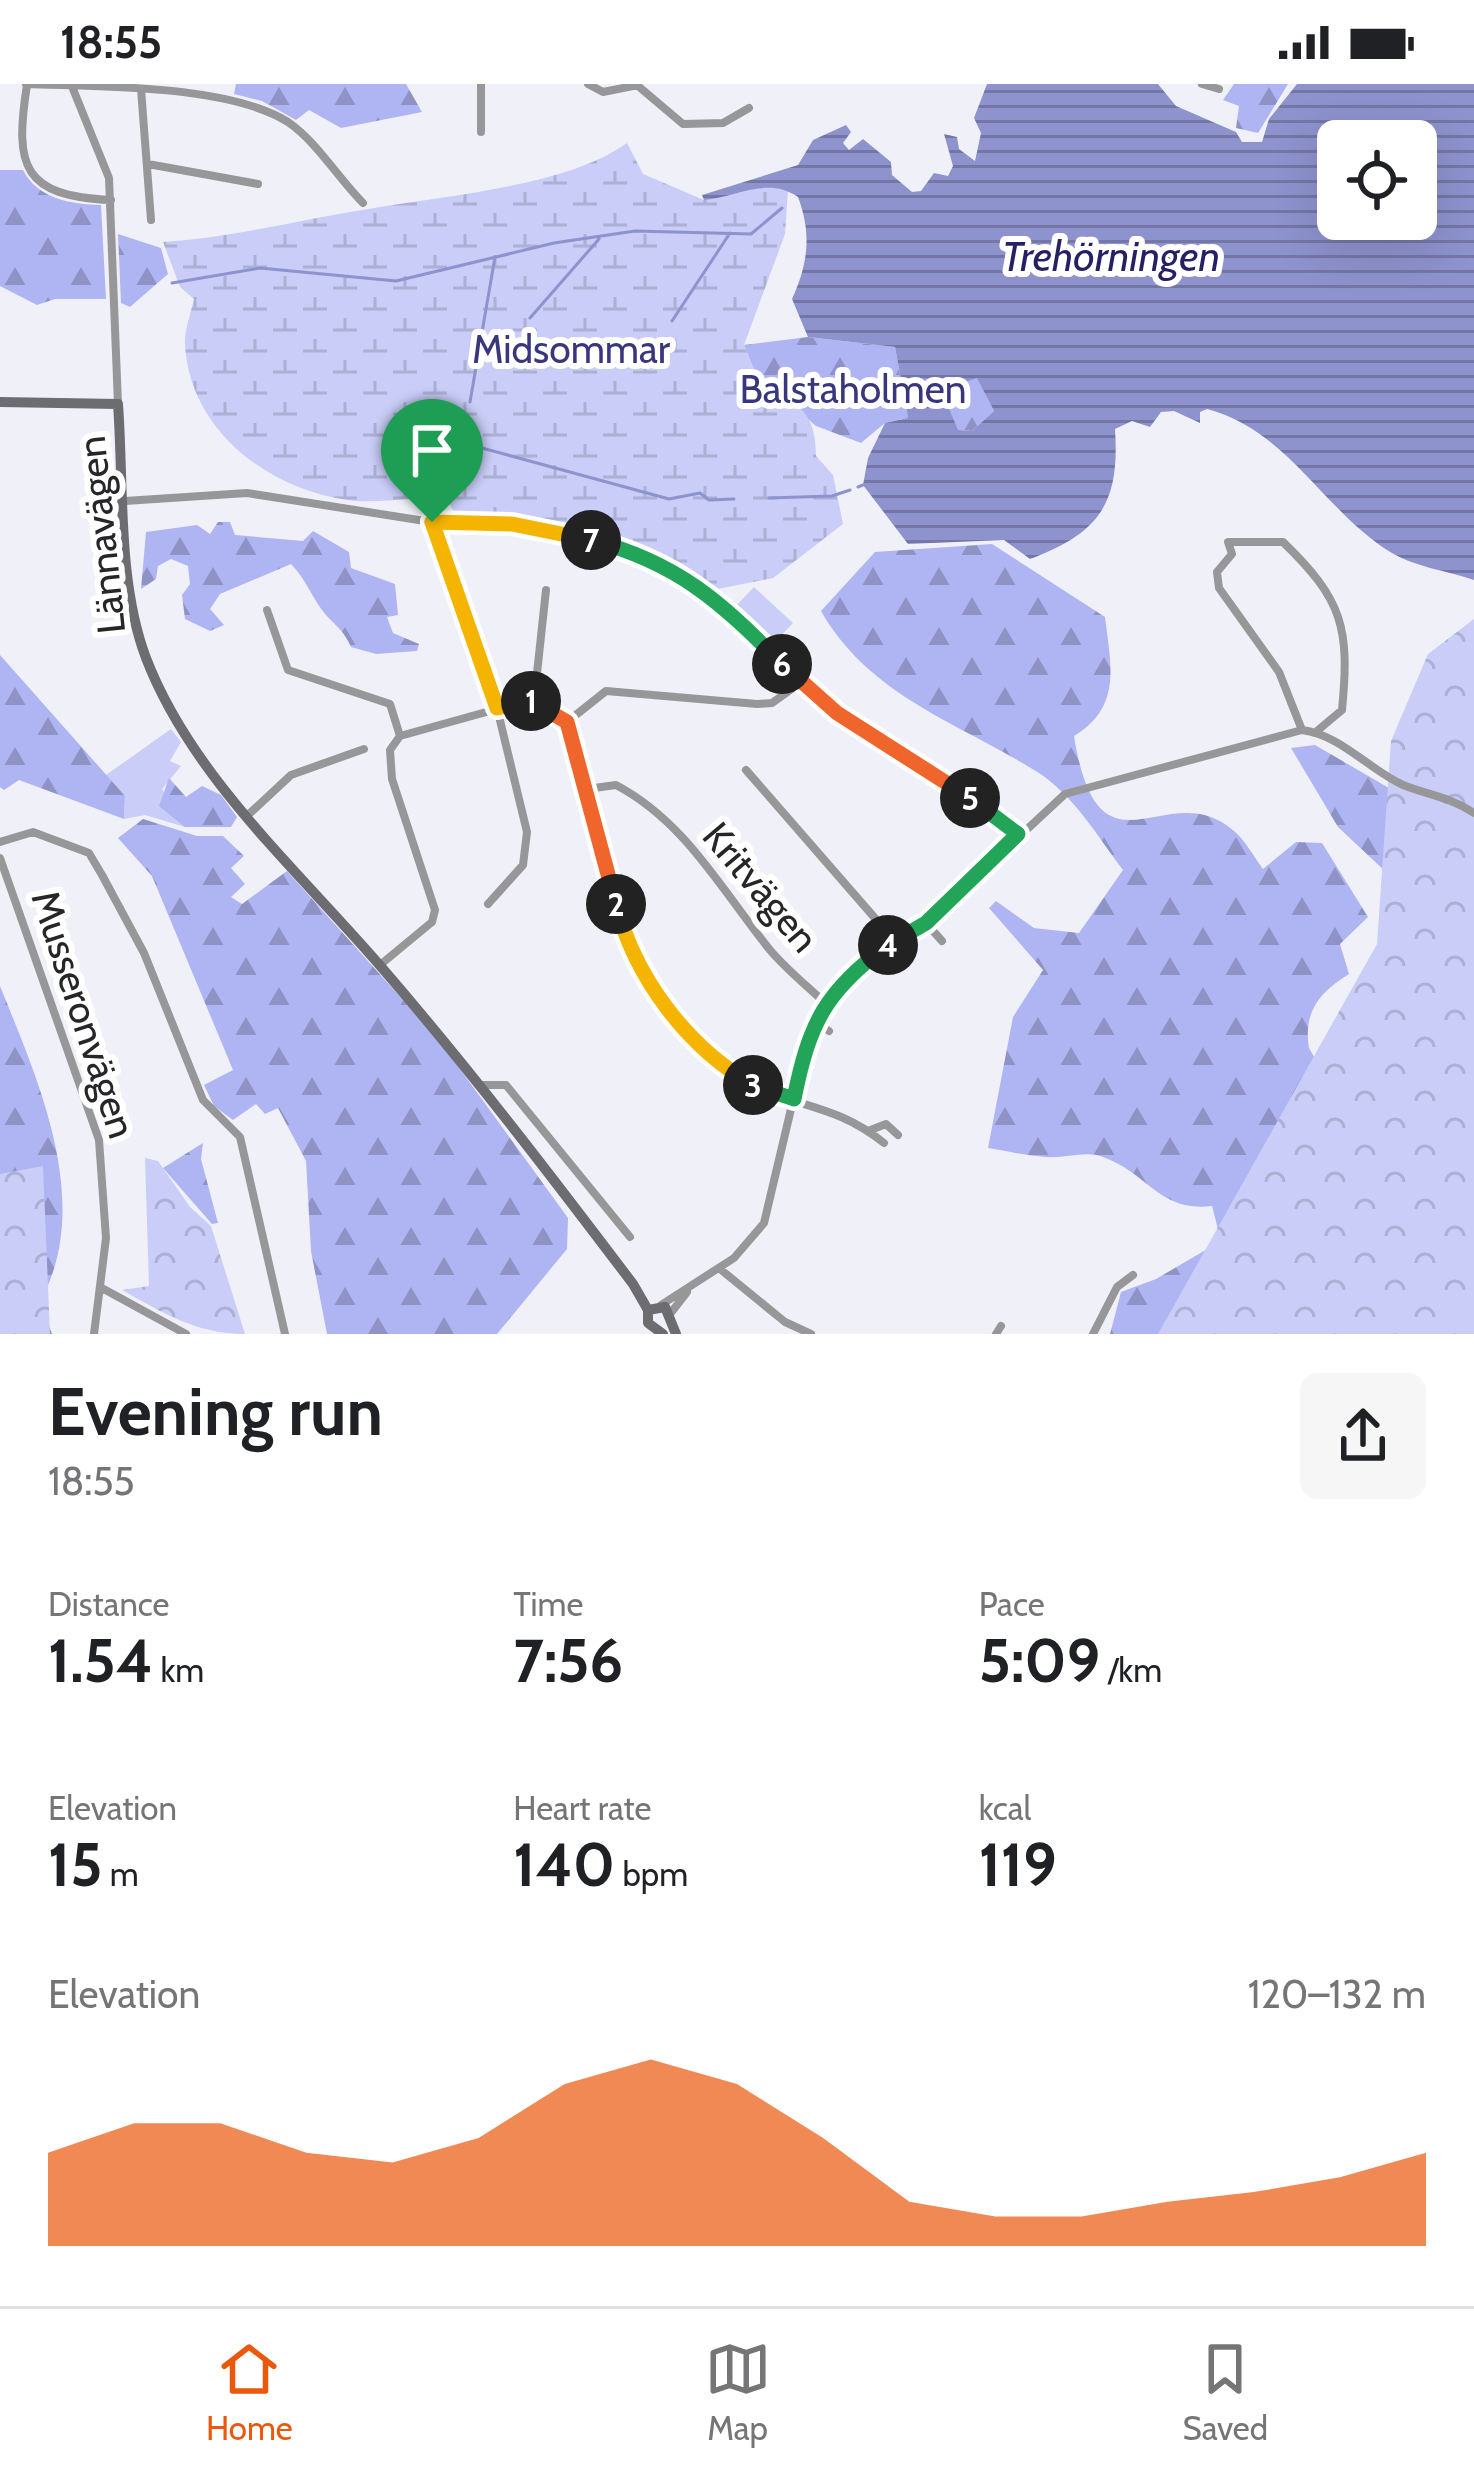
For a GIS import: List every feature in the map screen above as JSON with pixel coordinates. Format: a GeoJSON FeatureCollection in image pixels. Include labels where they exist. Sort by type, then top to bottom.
{"type":"FeatureCollection","features":[{"type":"Feature","properties":{"kind":"main road"},"geometry":{"type":"LineString","coordinates":[[0,402],[118,404]]}},
{"type":"Feature","properties":{"kind":"main road","name":"Lännavägen"},"geometry":{"type":"LineString","coordinates":[[118,404],[131,604],[146,658],[189,737],[248,815],[482,1085],[676,1334]]}},
{"type":"Feature","properties":{"kind":"main road","name":"Lännavägen"},"geometry":{"type":"LineString","coordinates":[[660,1331],[646,1320],[661,1310]]}},
{"type":"Feature","properties":{"kind":"main road","name":"Lännavägen"},"geometry":{"type":"LineString","coordinates":[[660,1331],[661,1310]]}},
{"type":"Feature","properties":{"kind":"street"},"geometry":{"type":"LineString","coordinates":[[111,200],[63,197],[33,178],[22,139],[26,84],[165,86],[244,102],[282,117],[363,203]]}},
{"type":"Feature","properties":{"kind":"street"},"geometry":{"type":"LineString","coordinates":[[481,84],[481,132]]}},
{"type":"Feature","properties":{"kind":"street"},"geometry":{"type":"LineString","coordinates":[[588,84],[603,92],[638,85],[683,124],[723,123],[749,108]]}},
{"type":"Feature","properties":{"kind":"street"},"geometry":{"type":"LineString","coordinates":[[1202,84],[1219,88]]}},
{"type":"Feature","properties":{"kind":"street","name":"Lännavägen"},"geometry":{"type":"LineString","coordinates":[[71,85],[94,133],[111,200],[118,404]]}},
{"type":"Feature","properties":{"kind":"street"},"geometry":{"type":"LineString","coordinates":[[141,89],[139,114],[151,220]]}},
{"type":"Feature","properties":{"kind":"street"},"geometry":{"type":"LineString","coordinates":[[148,164],[258,184]]}},
{"type":"Feature","properties":{"kind":"street"},"geometry":{"type":"LineString","coordinates":[[125,501],[247,493],[432,522],[546,528],[672,568],[722,604],[800,683],[1018,834]]}},
{"type":"Feature","properties":{"kind":"street"},"geometry":{"type":"LineString","coordinates":[[432,522],[497,708],[528,845],[521,869],[488,904]]}},
{"type":"Feature","properties":{"kind":"street"},"geometry":{"type":"LineString","coordinates":[[1302,730],[1280,672],[1216,578],[1230,562],[1228,542],[1283,542],[1323,581],[1340,615],[1342,710],[1316,732]]}},
{"type":"Feature","properties":{"kind":"street"},"geometry":{"type":"LineString","coordinates":[[534,701],[546,590]]}},
{"type":"Feature","properties":{"kind":"street"},"geometry":{"type":"LineString","coordinates":[[267,610],[288,670],[376,695],[391,704],[400,736]]}},
{"type":"Feature","properties":{"kind":"street"},"geometry":{"type":"LineString","coordinates":[[567,722],[606,692],[758,704],[772,703],[800,683]]}},
{"type":"Feature","properties":{"kind":"street"},"geometry":{"type":"LineString","coordinates":[[380,965],[432,922],[435,910],[392,779],[390,750],[400,736],[534,701],[567,722],[629,945],[661,1001],[736,1075],[832,1109],[884,1143]]}},
{"type":"Feature","properties":{"kind":"street"},"geometry":{"type":"LineString","coordinates":[[661,1310],[752,1241],[768,1214],[814,1021],[825,1003],[858,966],[926,923],[1065,794],[1302,730],[1316,732],[1402,784],[1451,797],[1474,813]]}},
{"type":"Feature","properties":{"kind":"street"},"geometry":{"type":"LineString","coordinates":[[248,815],[291,775],[364,749]]}},
{"type":"Feature","properties":{"kind":"street"},"geometry":{"type":"LineString","coordinates":[[746,770],[894,940]]}},
{"type":"Feature","properties":{"kind":"street","name":"Kritvägen"},"geometry":{"type":"LineString","coordinates":[[587,789],[616,785],[676,832],[706,861],[786,968],[825,1003]]}},
{"type":"Feature","properties":{"kind":"street"},"geometry":{"type":"LineString","coordinates":[[0,842],[22,831],[69,844],[89,853],[102,875],[144,953],[202,1100],[240,1137],[285,1334]]}},
{"type":"Feature","properties":{"kind":"street","name":"Musseronvägen"},"geometry":{"type":"LineString","coordinates":[[0,858],[99,1140],[106,1188],[94,1334]]}},
{"type":"Feature","properties":{"kind":"street"},"geometry":{"type":"LineString","coordinates":[[926,923],[942,941]]}},
{"type":"Feature","properties":{"kind":"street"},"geometry":{"type":"LineString","coordinates":[[814,1021],[829,1031]]}},
{"type":"Feature","properties":{"kind":"street","name":"Lännavägen"},"geometry":{"type":"LineString","coordinates":[[482,1085],[506,1085],[630,1238]]}},
{"type":"Feature","properties":{"kind":"street"},"geometry":{"type":"LineString","coordinates":[[868,1131],[886,1124],[898,1135]]}},
{"type":"Feature","properties":{"kind":"street"},"geometry":{"type":"LineString","coordinates":[[720,1269],[784,1322],[812,1334]]}},
{"type":"Feature","properties":{"kind":"street"},"geometry":{"type":"LineString","coordinates":[[1093,1334],[1117,1286],[1133,1275]]}},
{"type":"Feature","properties":{"kind":"street"},"geometry":{"type":"LineString","coordinates":[[100,1286],[186,1334]]}},
{"type":"Feature","properties":{"kind":"green space"},"geometry":{"type":"Polygon","coordinates":[[[236,84],[406,84],[422,112],[341,128],[309,110],[296,120],[262,101],[234,94],[236,84]]]}},
{"type":"Feature","properties":{"kind":"green space"},"geometry":{"type":"Polygon","coordinates":[[[1234,84],[1288,84],[1258,133],[1236,128],[1239,106],[1223,100],[1234,84]]]}},
{"type":"Feature","properties":{"kind":"green space","name":"Midsommar"},"geometry":{"type":"Polygon","coordinates":[[[627,143],[643,174],[704,200],[764,186],[788,190],[785,234],[744,345],[761,387],[796,404],[809,420],[816,456],[833,475],[843,524],[773,578],[713,590],[655,552],[534,519],[455,514],[449,503],[437,500],[360,501],[318,494],[263,469],[239,451],[201,404],[185,345],[194,299],[180,287],[163,242],[542,179],[627,143]]]}},
{"type":"Feature","properties":{"kind":"green space"},"geometry":{"type":"Polygon","coordinates":[[[0,170],[23,170],[37,188],[56,198],[101,205],[106,299],[55,299],[37,305],[0,286],[0,170]]]}},
{"type":"Feature","properties":{"kind":"green space"},"geometry":{"type":"Polygon","coordinates":[[[118,234],[161,248],[168,274],[130,307],[121,303],[118,234]]]}},
{"type":"Feature","properties":{"kind":"green space","name":"Balstaholmen"},"geometry":{"type":"Polygon","coordinates":[[[808,337],[895,347],[908,418],[885,423],[861,443],[816,426],[777,392],[761,387],[744,345],[808,337]]]}},
{"type":"Feature","properties":{"kind":"green space"},"geometry":{"type":"Polygon","coordinates":[[[977,377],[994,411],[972,431],[957,430],[948,406],[960,384],[977,377]]]}},
{"type":"Feature","properties":{"kind":"green space"},"geometry":{"type":"Polygon","coordinates":[[[218,522],[230,522],[235,535],[303,541],[313,531],[349,552],[351,568],[395,584],[398,615],[387,617],[393,633],[419,644],[417,651],[376,654],[351,647],[291,564],[220,594],[210,609],[224,625],[210,631],[185,619],[182,595],[190,584],[188,566],[171,559],[158,566],[156,579],[141,589],[146,532],[197,525],[210,534],[218,522]]]}},
{"type":"Feature","properties":{"kind":"green space"},"geometry":{"type":"Polygon","coordinates":[[[992,544],[1105,617],[1110,684],[1100,712],[1074,736],[1085,782],[1100,808],[1118,819],[1184,813],[1209,816],[1234,831],[1263,869],[1296,842],[1322,843],[1368,917],[1340,944],[1349,974],[1330,988],[1311,1013],[1309,1048],[1474,1334],[1110,1334],[1121,1292],[1156,1279],[1221,1241],[1212,1206],[1166,1198],[1119,1164],[1096,1155],[1046,1157],[988,1148],[1013,1017],[1043,970],[989,908],[996,901],[1034,928],[1079,933],[1123,870],[1052,782],[891,687],[841,641],[821,611],[875,552],[992,544]]]}},
{"type":"Feature","properties":{"kind":"green space"},"geometry":{"type":"Polygon","coordinates":[[[754,587],[793,623],[773,644],[734,608],[754,587]]]}},
{"type":"Feature","properties":{"kind":"green space"},"geometry":{"type":"Polygon","coordinates":[[[1474,619],[1474,1334],[1158,1334],[1377,944],[1391,741],[1428,654],[1474,619]]]}},
{"type":"Feature","properties":{"kind":"green space"},"geometry":{"type":"Polygon","coordinates":[[[0,655],[125,796],[124,819],[19,780],[4,790],[0,787],[0,655]]]}},
{"type":"Feature","properties":{"kind":"green space"},"geometry":{"type":"Polygon","coordinates":[[[171,729],[181,742],[170,761],[181,766],[162,789],[185,827],[145,815],[124,819],[125,796],[106,775],[171,729]]]}},
{"type":"Feature","properties":{"kind":"green space"},"geometry":{"type":"Polygon","coordinates":[[[1315,745],[1401,795],[1387,873],[1338,827],[1291,748],[1315,745]]]}},
{"type":"Feature","properties":{"kind":"green space"},"geometry":{"type":"Polygon","coordinates":[[[169,778],[186,797],[202,786],[221,795],[237,817],[231,827],[185,827],[159,806],[169,778]]]}},
{"type":"Feature","properties":{"kind":"green space"},"geometry":{"type":"Polygon","coordinates":[[[143,819],[197,836],[223,836],[244,856],[231,868],[245,884],[231,897],[242,904],[287,871],[439,1040],[568,1218],[567,1249],[497,1334],[327,1334],[311,1251],[306,1161],[278,1108],[265,1114],[256,1104],[233,1120],[214,1106],[204,1085],[233,1070],[152,876],[118,838],[143,819]]]}},
{"type":"Feature","properties":{"kind":"green space"},"geometry":{"type":"Polygon","coordinates":[[[0,986],[55,1143],[62,1224],[55,1264],[40,1302],[52,1334],[0,1334],[0,986]]]}},
{"type":"Feature","properties":{"kind":"green space"},"geometry":{"type":"Polygon","coordinates":[[[203,1143],[201,1159],[218,1223],[212,1224],[163,1168],[203,1143]]]}},
{"type":"Feature","properties":{"kind":"green space"},"geometry":{"type":"Polygon","coordinates":[[[145,1158],[158,1161],[190,1207],[211,1226],[245,1334],[196,1326],[122,1290],[149,1286],[145,1158]]]}},
{"type":"Feature","properties":{"kind":"green space"},"geometry":{"type":"Polygon","coordinates":[[[43,1166],[50,1334],[0,1334],[0,1174],[43,1166]]]}},
{"type":"Feature","properties":{"kind":"water","name":"Trehörningen"},"geometry":{"type":"Polygon","coordinates":[[[987,84],[1158,84],[1176,106],[1236,132],[1242,142],[1262,142],[1269,119],[1297,84],[1474,84],[1474,580],[1387,550],[1260,434],[1207,409],[1200,412],[1200,423],[1174,411],[1161,412],[1150,427],[1132,421],[1115,429],[1114,477],[1101,512],[1074,538],[1054,549],[1030,559],[1004,540],[908,544],[863,485],[868,458],[885,423],[908,418],[895,347],[808,337],[792,299],[806,249],[798,197],[775,188],[704,200],[702,195],[798,165],[813,140],[846,125],[851,132],[843,143],[849,150],[863,139],[891,162],[892,175],[912,192],[921,191],[934,173],[948,176],[953,166],[944,134],[957,137],[959,149],[975,161],[981,133],[974,118],[987,84]],[[977,378],[960,384],[948,406],[958,430],[972,431],[994,411],[977,378]]]}},
{"type":"Feature","properties":{"kind":"waterway"},"geometry":{"type":"LineString","coordinates":[[172,283],[260,268],[396,281],[554,243],[635,231],[751,234],[782,208]]}},
{"type":"Feature","properties":{"kind":"waterway"},"geometry":{"type":"LineString","coordinates":[[672,321],[730,233]]}},
{"type":"Feature","properties":{"kind":"waterway"},"geometry":{"type":"LineString","coordinates":[[530,318],[599,239]]}},
{"type":"Feature","properties":{"kind":"waterway"},"geometry":{"type":"LineString","coordinates":[[470,402],[495,257]]}},
{"type":"Feature","properties":{"kind":"waterway"},"geometry":{"type":"LineString","coordinates":[[471,445],[669,499],[700,493],[709,500],[734,499]]}},
{"type":"Feature","properties":{"kind":"waterway"},"geometry":{"type":"LineString","coordinates":[[858,487],[863,485]]}},
{"type":"Feature","properties":{"kind":"waterway"},"geometry":{"type":"LineString","coordinates":[[769,498],[832,496],[850,490]]}},
{"type":"Feature","properties":{"kind":"route"},"geometry":{"type":"LineString","coordinates":[[432,522],[546,528],[620,547],[672,568],[722,604],[800,683],[837,713],[1018,834],[926,923],[858,966],[837,988],[809,1033],[794,1099],[764,1090],[727,1068],[650,984],[622,924],[567,722],[534,701],[497,708],[432,522]]}}]}
